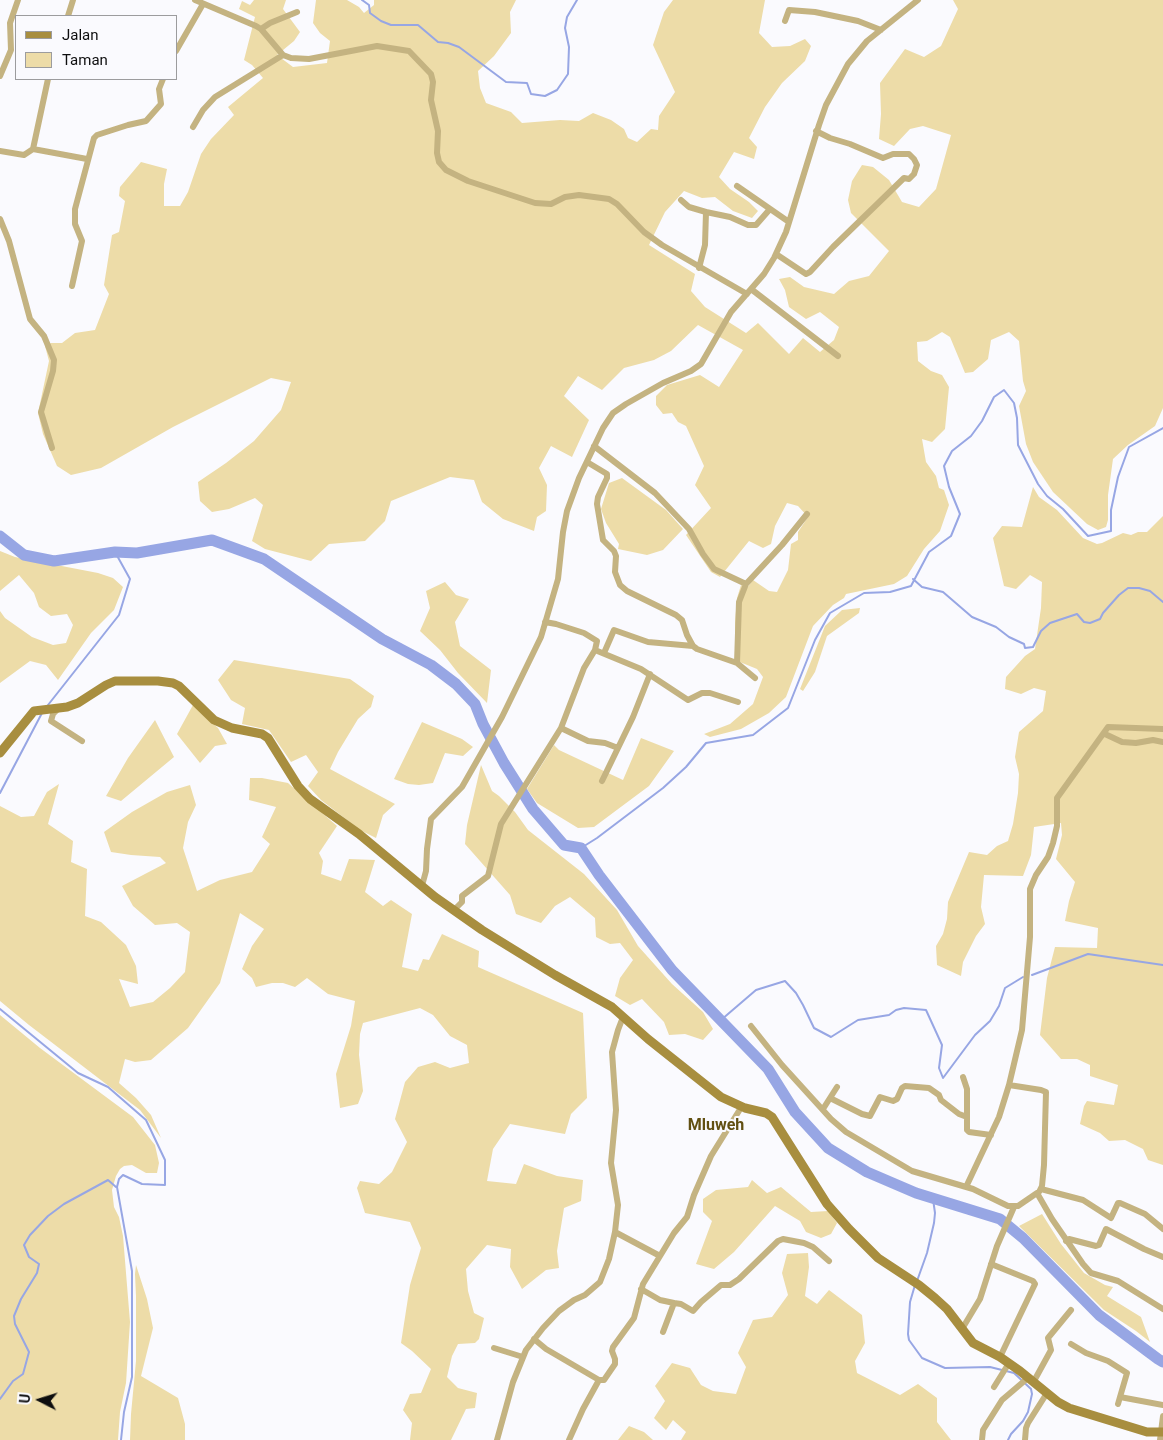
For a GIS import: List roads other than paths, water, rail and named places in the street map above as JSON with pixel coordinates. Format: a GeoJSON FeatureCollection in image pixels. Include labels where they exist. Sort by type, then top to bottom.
{"type":"FeatureCollection","features":[{"type":"Feature","properties":{"kind":"street"},"geometry":{"type":"LineString","coordinates":[[0,76],[11,50],[10,23],[18,0]]}},
{"type":"Feature","properties":{"kind":"street"},"geometry":{"type":"LineString","coordinates":[[68,15],[73,0]]}},
{"type":"Feature","properties":{"kind":"street"},"geometry":{"type":"LineString","coordinates":[[195,0],[230,13],[261,29],[283,55],[299,60],[377,46],[409,50],[432,74],[431,100],[438,131],[437,153],[440,162],[446,170],[468,181],[535,203],[552,204],[566,197],[580,195],[609,199],[617,204],[644,232],[662,245],[699,268],[749,291],[838,356]]}},
{"type":"Feature","properties":{"kind":"street"},"geometry":{"type":"LineString","coordinates":[[420,885],[423,882],[426,871],[430,823],[433,816],[460,790],[502,717],[537,645],[558,579],[567,511],[603,428],[613,413],[645,393],[692,371],[701,364],[731,312],[770,266],[776,254],[789,222],[816,131],[826,105],[848,64],[867,42],[918,0]]}},
{"type":"Feature","properties":{"kind":"street"},"geometry":{"type":"LineString","coordinates":[[178,48],[203,4]]}},
{"type":"Feature","properties":{"kind":"street"},"geometry":{"type":"LineString","coordinates":[[785,20],[789,10],[815,12],[858,21],[881,30]]}},
{"type":"Feature","properties":{"kind":"street"},"geometry":{"type":"LineString","coordinates":[[261,29],[270,22],[297,12]]}},
{"type":"Feature","properties":{"kind":"street"},"geometry":{"type":"LineString","coordinates":[[193,127],[203,110],[214,97],[283,55]]}},
{"type":"Feature","properties":{"kind":"street"},"geometry":{"type":"LineString","coordinates":[[33,149],[48,80]]}},
{"type":"Feature","properties":{"kind":"street"},"geometry":{"type":"LineString","coordinates":[[72,286],[82,241],[75,224],[75,209],[87,159],[95,136],[146,121],[161,104],[159,90],[163,80]]}},
{"type":"Feature","properties":{"kind":"street"},"geometry":{"type":"LineString","coordinates":[[776,254],[806,274],[810,272],[904,178],[909,178],[914,174],[917,165],[914,158],[909,154],[894,154],[883,158],[816,131]]}},
{"type":"Feature","properties":{"kind":"street"},"geometry":{"type":"LineString","coordinates":[[0,151],[24,155],[33,149],[87,159]]}},
{"type":"Feature","properties":{"kind":"street"},"geometry":{"type":"LineString","coordinates":[[737,186],[789,222]]}},
{"type":"Feature","properties":{"kind":"street"},"geometry":{"type":"LineString","coordinates":[[681,200],[689,206],[730,217],[748,225],[756,225],[770,209]]}},
{"type":"Feature","properties":{"kind":"street"},"geometry":{"type":"LineString","coordinates":[[699,268],[705,245],[706,212]]}},
{"type":"Feature","properties":{"kind":"street"},"geometry":{"type":"LineString","coordinates":[[0,218],[9,241],[30,319],[44,336],[54,360],[53,371],[41,412],[52,448]]}},
{"type":"Feature","properties":{"kind":"street"},"geometry":{"type":"LineString","coordinates":[[594,446],[655,493],[689,530],[714,569],[746,584]]}},
{"type":"Feature","properties":{"kind":"street"},"geometry":{"type":"LineString","coordinates":[[587,462],[607,474],[597,504],[603,540],[614,551],[616,556],[615,572],[618,581],[628,591],[676,615],[682,620],[694,646]]}},
{"type":"Feature","properties":{"kind":"street"},"geometry":{"type":"LineString","coordinates":[[737,663],[738,608],[746,584],[782,545],[807,514]]}},
{"type":"Feature","properties":{"kind":"street"},"geometry":{"type":"LineString","coordinates":[[454,911],[462,902],[462,896],[488,876],[501,824],[561,728],[584,668],[595,650],[597,641],[584,633],[545,622]]}},
{"type":"Feature","properties":{"kind":"street"},"geometry":{"type":"LineString","coordinates":[[604,653],[614,630],[648,642],[694,646],[704,652],[737,663],[755,678]]}},
{"type":"Feature","properties":{"kind":"street"},"geometry":{"type":"LineString","coordinates":[[595,650],[650,674],[688,700],[702,693],[710,693],[738,702]]}},
{"type":"Feature","properties":{"kind":"street"},"geometry":{"type":"LineString","coordinates":[[602,781],[633,717],[650,674]]}},
{"type":"Feature","properties":{"kind":"street"},"geometry":{"type":"LineString","coordinates":[[0,753],[36,710],[78,703],[106,684],[115,682],[167,682],[179,686],[214,720],[232,728],[265,736],[289,773],[310,799],[359,834],[454,911],[555,975],[608,1004],[717,1095],[772,1117],[827,1204],[857,1238],[878,1258],[915,1283],[947,1309],[973,1344],[1000,1357],[1007,1365],[1058,1402],[1083,1413],[1162,1435],[1163,1416]]}},
{"type":"Feature","properties":{"kind":"street"},"geometry":{"type":"LineString","coordinates":[[57,708],[51,722],[82,742]]}},
{"type":"Feature","properties":{"kind":"street"},"geometry":{"type":"LineString","coordinates":[[966,1187],[1000,1117],[1009,1085],[1024,1019],[1030,937],[1030,889],[1036,875],[1048,857],[1053,842],[1057,826],[1057,798],[1105,734],[1108,727],[1163,729]]}},
{"type":"Feature","properties":{"kind":"street"},"geometry":{"type":"LineString","coordinates":[[561,728],[588,741],[605,742],[618,748]]}},
{"type":"Feature","properties":{"kind":"street"},"geometry":{"type":"LineString","coordinates":[[1105,734],[1122,742],[1136,743],[1153,740],[1163,742]]}},
{"type":"Feature","properties":{"kind":"street"},"geometry":{"type":"LineString","coordinates":[[496,1440],[513,1382],[523,1357],[534,1339],[566,1304],[585,1295],[600,1282],[606,1266],[615,1232],[618,1205],[611,1163],[616,1110],[612,1052],[618,1030],[627,1020]]}},
{"type":"Feature","properties":{"kind":"street"},"geometry":{"type":"LineString","coordinates":[[751,1026],[782,1065],[846,1132],[912,1171],[966,1187],[1013,1210]]}},
{"type":"Feature","properties":{"kind":"street"},"geometry":{"type":"LineString","coordinates":[[963,1078],[967,1089],[967,1130],[969,1132],[991,1135]]}},
{"type":"Feature","properties":{"kind":"street"},"geometry":{"type":"LineString","coordinates":[[1009,1085],[1046,1092],[1045,1155],[1039,1191],[1052,1220],[1066,1241],[1091,1273],[1118,1282],[1163,1309]]}},
{"type":"Feature","properties":{"kind":"street"},"geometry":{"type":"LineString","coordinates":[[830,1098],[870,1116],[880,1097],[893,1101],[897,1099],[904,1086],[929,1088],[958,1114],[967,1117]]}},
{"type":"Feature","properties":{"kind":"street"},"geometry":{"type":"LineString","coordinates":[[823,1109],[837,1087]]}},
{"type":"Feature","properties":{"kind":"street"},"geometry":{"type":"LineString","coordinates":[[534,1339],[599,1380],[604,1380],[615,1364],[612,1347],[634,1318],[641,1289],[674,1233],[687,1217],[711,1156],[742,1106]]}},
{"type":"Feature","properties":{"kind":"street"},"geometry":{"type":"LineString","coordinates":[[962,1329],[977,1306],[991,1264],[1013,1210],[1039,1191],[1083,1200],[1111,1218]]}},
{"type":"Feature","properties":{"kind":"street"},"geometry":{"type":"LineString","coordinates":[[1066,1241],[1069,1239],[1096,1246],[1099,1245],[1119,1203],[1145,1214],[1163,1229]]}},
{"type":"Feature","properties":{"kind":"street"},"geometry":{"type":"LineString","coordinates":[[1106,1229],[1163,1257]]}},
{"type":"Feature","properties":{"kind":"street"},"geometry":{"type":"LineString","coordinates":[[615,1232],[660,1256]]}},
{"type":"Feature","properties":{"kind":"street"},"geometry":{"type":"LineString","coordinates":[[641,1289],[660,1300],[680,1304],[693,1312],[701,1302],[721,1285],[730,1285],[739,1279],[778,1241],[784,1239],[804,1243],[813,1247],[829,1261]]}},
{"type":"Feature","properties":{"kind":"street"},"geometry":{"type":"LineString","coordinates":[[991,1264],[1034,1281],[1035,1284],[1000,1357]]}},
{"type":"Feature","properties":{"kind":"street"},"geometry":{"type":"LineString","coordinates":[[663,1332],[674,1303]]}},
{"type":"Feature","properties":{"kind":"street"},"geometry":{"type":"LineString","coordinates":[[982,1440],[983,1430],[1002,1400],[1028,1380],[1052,1350],[1048,1338],[1071,1310]]}},
{"type":"Feature","properties":{"kind":"street"},"geometry":{"type":"LineString","coordinates":[[1071,1344],[1126,1373],[1119,1400],[1163,1405]]}},
{"type":"Feature","properties":{"kind":"street"},"geometry":{"type":"LineString","coordinates":[[494,1348],[523,1357]]}},
{"type":"Feature","properties":{"kind":"street"},"geometry":{"type":"LineString","coordinates":[[994,1387],[1007,1365]]}},
{"type":"Feature","properties":{"kind":"street"},"geometry":{"type":"LineString","coordinates":[[570,1440],[583,1409],[599,1380]]}},
{"type":"Feature","properties":{"kind":"street"},"geometry":{"type":"LineString","coordinates":[[1025,1440],[1028,1422],[1048,1393]]}},
{"type":"Feature","properties":{"kind":"waterway"},"geometry":{"type":"LineString","coordinates":[[362,0],[369,5],[370,13],[381,21],[391,25],[418,25],[438,42],[459,47],[506,82],[527,83],[531,94],[545,96],[557,90],[568,74],[569,47],[565,28],[567,17],[577,0]]}},
{"type":"Feature","properties":{"kind":"waterway"},"geometry":{"type":"LineString","coordinates":[[581,848],[663,788],[686,767],[706,743],[753,735],[788,708],[815,640],[830,613],[864,593],[890,592],[911,586],[929,552],[951,536],[960,514],[949,487],[944,466],[952,451],[971,436],[982,421],[994,397],[1004,390],[1014,403],[1017,418],[1018,445],[1038,484],[1047,496],[1063,509],[1088,536],[1111,531],[1111,510],[1118,477],[1129,447],[1163,428]]}},
{"type":"Feature","properties":{"kind":"waterway"},"geometry":{"type":"LineString","coordinates":[[0,536],[24,555],[54,561],[115,552],[137,553],[212,540],[264,559],[382,639],[431,665],[456,684],[475,704],[483,724],[504,763],[533,809],[564,845],[581,848],[599,875],[672,970],[768,1069],[795,1112],[828,1148],[867,1172],[916,1193],[1000,1219],[1023,1238],[1099,1315],[1163,1362]]}},
{"type":"Feature","properties":{"kind":"waterway"},"geometry":{"type":"LineString","coordinates":[[48,705],[119,615],[130,579],[115,552]]}},
{"type":"Feature","properties":{"kind":"waterway"},"geometry":{"type":"LineString","coordinates":[[913,579],[922,587],[943,592],[972,617],[996,627],[1009,637],[1024,644],[1025,648],[1033,647],[1041,631],[1050,623],[1077,614],[1084,622],[1090,623],[1100,619],[1119,595],[1128,588],[1150,591],[1163,602]]}},
{"type":"Feature","properties":{"kind":"waterway"},"geometry":{"type":"LineString","coordinates":[[0,793],[42,713]]}},
{"type":"Feature","properties":{"kind":"waterway"},"geometry":{"type":"LineString","coordinates":[[1032,975],[1088,954],[1163,965]]}},
{"type":"Feature","properties":{"kind":"waterway"},"geometry":{"type":"LineString","coordinates":[[721,1020],[756,990],[785,981],[796,993],[814,1028],[831,1037],[858,1020],[889,1015],[896,1010],[904,1008],[926,1010],[942,1045],[939,1068],[943,1078],[975,1035],[990,1021],[999,1006],[1005,988],[1023,977]]}},
{"type":"Feature","properties":{"kind":"waterway"},"geometry":{"type":"LineString","coordinates":[[0,1009],[78,1073],[108,1087],[146,1120],[165,1160],[165,1185],[142,1184],[123,1175],[119,1179],[117,1187],[132,1271],[132,1377],[124,1412],[121,1440]]}},
{"type":"Feature","properties":{"kind":"waterway"},"geometry":{"type":"LineString","coordinates":[[0,1399],[13,1381],[23,1374],[29,1352],[15,1324],[14,1316],[21,1299],[37,1273],[39,1264],[29,1257],[24,1245],[30,1235],[48,1216],[64,1204],[108,1180],[116,1187]]}},
{"type":"Feature","properties":{"kind":"waterway"},"geometry":{"type":"LineString","coordinates":[[917,1281],[927,1253],[934,1223],[933,1199]]}},
{"type":"Feature","properties":{"kind":"waterway"},"geometry":{"type":"LineString","coordinates":[[915,1285],[910,1302],[908,1334],[909,1340],[922,1358],[945,1368],[990,1367],[1014,1373],[1031,1389],[1032,1394],[1028,1412],[1008,1440]]}},
{"type":"Feature","properties":{"kind":"district","name":"Mluweh"},"geometry":{"type":"Point","coordinates":[716,1126]}}]}
